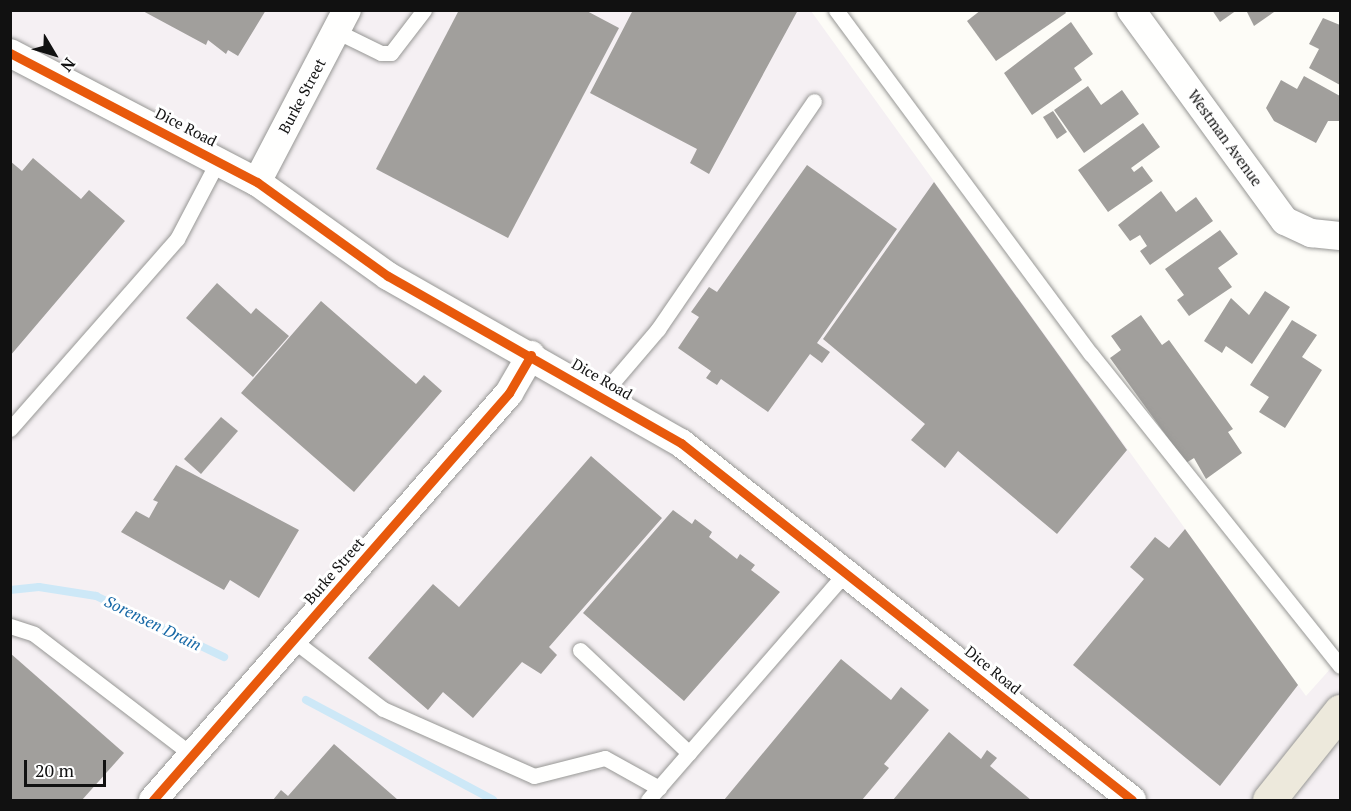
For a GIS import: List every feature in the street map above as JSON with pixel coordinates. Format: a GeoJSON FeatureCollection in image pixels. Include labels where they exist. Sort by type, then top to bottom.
{"type":"FeatureCollection","features":[{"type":"Feature","properties":{"kind":"main road"},"geometry":{"type":"LineString","coordinates":[[1269,801],[1341,711]]}},
{"type":"Feature","properties":{"kind":"street","name":"Westman Avenue"},"geometry":{"type":"LineString","coordinates":[[1131,10],[1285,220],[1339,237]]}},
{"type":"Feature","properties":{"kind":"street","name":"Burke Street"},"geometry":{"type":"LineString","coordinates":[[257,182],[342,21]]}},
{"type":"Feature","properties":{"kind":"street","name":"Dice Road"},"geometry":{"type":"LineString","coordinates":[[10,53],[257,182],[388,276],[531,355],[681,443],[847,571],[1132,801]]}},
{"type":"Feature","properties":{"kind":"street","name":"Burke Street"},"geometry":{"type":"LineString","coordinates":[[153,801],[509,393],[531,355]]}},
{"type":"Feature","properties":{"kind":"lane"},"geometry":{"type":"LineString","coordinates":[[342,21],[381,53],[391,53],[424,10]]}},
{"type":"Feature","properties":{"kind":"lane"},"geometry":{"type":"LineString","coordinates":[[836,10],[1090,354],[1341,666]]}},
{"type":"Feature","properties":{"kind":"lane"},"geometry":{"type":"LineString","coordinates":[[602,396],[658,329],[813,101]]}},
{"type":"Feature","properties":{"kind":"lane"},"geometry":{"type":"LineString","coordinates":[[10,429],[177,238],[218,160]]}},
{"type":"Feature","properties":{"kind":"lane"},"geometry":{"type":"LineString","coordinates":[[648,801],[847,571]]}},
{"type":"Feature","properties":{"kind":"lane"},"geometry":{"type":"LineString","coordinates":[[10,626],[34,634],[192,755]]}},
{"type":"Feature","properties":{"kind":"lane"},"geometry":{"type":"LineString","coordinates":[[293,640],[383,709],[534,776],[605,758],[659,788]]}},
{"type":"Feature","properties":{"kind":"lane"},"geometry":{"type":"LineString","coordinates":[[580,650],[689,753]]}},
{"type":"Feature","properties":{"kind":"shaded area"},"geometry":{"type":"Polygon","coordinates":[[[10,11],[811,11],[1306,696],[1340,658],[1340,800],[11,800],[10,11]]]}},
{"type":"Feature","properties":{"kind":"building"},"geometry":{"type":"Polygon","coordinates":[[[141,10],[266,10],[238,56],[228,50],[226,54],[208,40],[206,45],[141,10]]]}},
{"type":"Feature","properties":{"kind":"building"},"geometry":{"type":"Polygon","coordinates":[[[459,10],[585,10],[619,28],[508,238],[376,169],[459,10]]]}},
{"type":"Feature","properties":{"kind":"building"},"geometry":{"type":"Polygon","coordinates":[[[633,10],[798,10],[709,174],[690,163],[697,149],[590,93],[633,10]]]}},
{"type":"Feature","properties":{"kind":"building"},"geometry":{"type":"Polygon","coordinates":[[[981,10],[1064,10],[1066,13],[996,61],[967,21],[981,10]]]}},
{"type":"Feature","properties":{"kind":"building"},"geometry":{"type":"Polygon","coordinates":[[[1212,10],[1237,10],[1220,22],[1212,10]]]}},
{"type":"Feature","properties":{"kind":"building"},"geometry":{"type":"Polygon","coordinates":[[[1246,10],[1277,10],[1254,26],[1246,10]]]}},
{"type":"Feature","properties":{"kind":"building"},"geometry":{"type":"Polygon","coordinates":[[[1323,18],[1340,25],[1340,85],[1309,68],[1319,49],[1309,44],[1323,18]]]}},
{"type":"Feature","properties":{"kind":"building"},"geometry":{"type":"Polygon","coordinates":[[[1071,22],[1093,54],[1074,68],[1082,80],[1032,115],[1004,73],[1071,22]]]}},
{"type":"Feature","properties":{"kind":"building"},"geometry":{"type":"Polygon","coordinates":[[[1304,76],[1340,96],[1340,121],[1328,121],[1316,143],[1274,121],[1266,108],[1281,80],[1297,89],[1304,76]]]}},
{"type":"Feature","properties":{"kind":"building"},"geometry":{"type":"Polygon","coordinates":[[[1088,86],[1101,105],[1122,90],[1139,114],[1084,153],[1054,110],[1088,86]]]}},
{"type":"Feature","properties":{"kind":"building"},"geometry":{"type":"Polygon","coordinates":[[[1053,111],[1067,132],[1057,139],[1043,117],[1053,111]]]}},
{"type":"Feature","properties":{"kind":"building"},"geometry":{"type":"Polygon","coordinates":[[[1143,123],[1160,147],[1131,168],[1134,172],[1142,166],[1153,181],[1108,212],[1078,170],[1143,123]]]}},
{"type":"Feature","properties":{"kind":"building"},"geometry":{"type":"Polygon","coordinates":[[[33,158],[81,199],[89,190],[125,221],[10,356],[10,161],[22,171],[33,158]]]}},
{"type":"Feature","properties":{"kind":"building"},"geometry":{"type":"Polygon","coordinates":[[[807,165],[897,229],[817,343],[830,352],[822,363],[810,354],[768,412],[721,379],[717,385],[706,378],[711,371],[678,348],[699,317],[691,312],[709,287],[717,292],[807,165]]]}},
{"type":"Feature","properties":{"kind":"building"},"geometry":{"type":"Polygon","coordinates":[[[934,182],[1127,450],[1057,534],[958,451],[945,468],[911,440],[925,424],[823,339],[934,182]]]}},
{"type":"Feature","properties":{"kind":"building"},"geometry":{"type":"Polygon","coordinates":[[[1161,191],[1176,212],[1196,197],[1213,221],[1150,265],[1140,251],[1147,246],[1140,235],[1130,241],[1118,225],[1161,191]]]}},
{"type":"Feature","properties":{"kind":"building"},"geometry":{"type":"Polygon","coordinates":[[[1220,230],[1238,254],[1218,268],[1232,287],[1189,316],[1177,300],[1184,295],[1165,269],[1220,230]]]}},
{"type":"Feature","properties":{"kind":"building"},"geometry":{"type":"Polygon","coordinates":[[[217,283],[251,314],[256,308],[289,336],[253,377],[186,318],[217,283]]]}},
{"type":"Feature","properties":{"kind":"building"},"geometry":{"type":"Polygon","coordinates":[[[1265,291],[1290,307],[1252,364],[1226,346],[1222,353],[1204,341],[1231,298],[1249,315],[1265,291]]]}},
{"type":"Feature","properties":{"kind":"building"},"geometry":{"type":"Polygon","coordinates":[[[321,301],[416,384],[424,375],[442,391],[354,492],[241,393],[321,301]]]}},
{"type":"Feature","properties":{"kind":"building"},"geometry":{"type":"Polygon","coordinates":[[[1141,315],[1162,345],[1169,340],[1233,429],[1228,432],[1242,453],[1206,479],[1194,458],[1186,463],[1110,358],[1121,350],[1111,336],[1141,315]]]}},
{"type":"Feature","properties":{"kind":"building"},"geometry":{"type":"Polygon","coordinates":[[[1292,320],[1317,335],[1302,357],[1322,370],[1285,428],[1259,412],[1269,397],[1250,385],[1292,320]]]}},
{"type":"Feature","properties":{"kind":"building"},"geometry":{"type":"Polygon","coordinates":[[[221,417],[238,431],[201,474],[184,459],[221,417]]]}},
{"type":"Feature","properties":{"kind":"building"},"geometry":{"type":"Polygon","coordinates":[[[591,456],[662,518],[549,647],[557,655],[541,674],[522,662],[473,718],[443,692],[428,710],[368,658],[433,584],[459,607],[591,456]]]}},
{"type":"Feature","properties":{"kind":"building"},"geometry":{"type":"Polygon","coordinates":[[[176,465],[299,530],[259,598],[230,580],[224,590],[121,532],[136,511],[149,518],[158,502],[153,500],[176,465]]]}},
{"type":"Feature","properties":{"kind":"building"},"geometry":{"type":"Polygon","coordinates":[[[673,510],[692,524],[695,519],[712,532],[709,537],[737,559],[740,554],[755,565],[751,570],[780,592],[684,701],[583,613],[673,510]]]}},
{"type":"Feature","properties":{"kind":"building"},"geometry":{"type":"Polygon","coordinates":[[[1185,529],[1298,685],[1220,786],[1073,665],[1144,579],[1130,567],[1155,537],[1169,548],[1185,529]]]}},
{"type":"Feature","properties":{"kind":"building"},"geometry":{"type":"Polygon","coordinates":[[[10,653],[124,753],[82,800],[10,800],[10,653]]]}},
{"type":"Feature","properties":{"kind":"building"},"geometry":{"type":"Polygon","coordinates":[[[841,659],[891,700],[901,687],[929,710],[884,764],[889,768],[862,800],[724,800],[841,659]]]}},
{"type":"Feature","properties":{"kind":"building"},"geometry":{"type":"Polygon","coordinates":[[[949,732],[981,759],[987,750],[997,758],[990,766],[1031,800],[893,800],[949,732]]]}},
{"type":"Feature","properties":{"kind":"building"},"geometry":{"type":"Polygon","coordinates":[[[334,744],[398,800],[273,800],[281,790],[288,796],[334,744]]]}},
{"type":"Feature","properties":{"kind":"waterway","name":"Sorensen Drain"},"geometry":{"type":"LineString","coordinates":[[10,590],[39,587],[96,596],[224,657]]}},
{"type":"Feature","properties":{"kind":"waterway","name":"Sorensen Drain"},"geometry":{"type":"LineString","coordinates":[[306,700],[493,800]]}},
{"type":"Feature","properties":{"kind":"cycle path"},"geometry":{"type":"LineString","coordinates":[[10,53],[257,182],[388,276],[681,443],[1132,800]]}},
{"type":"Feature","properties":{"kind":"cycle path"},"geometry":{"type":"LineString","coordinates":[[153,800],[509,393],[531,355]]}}]}
